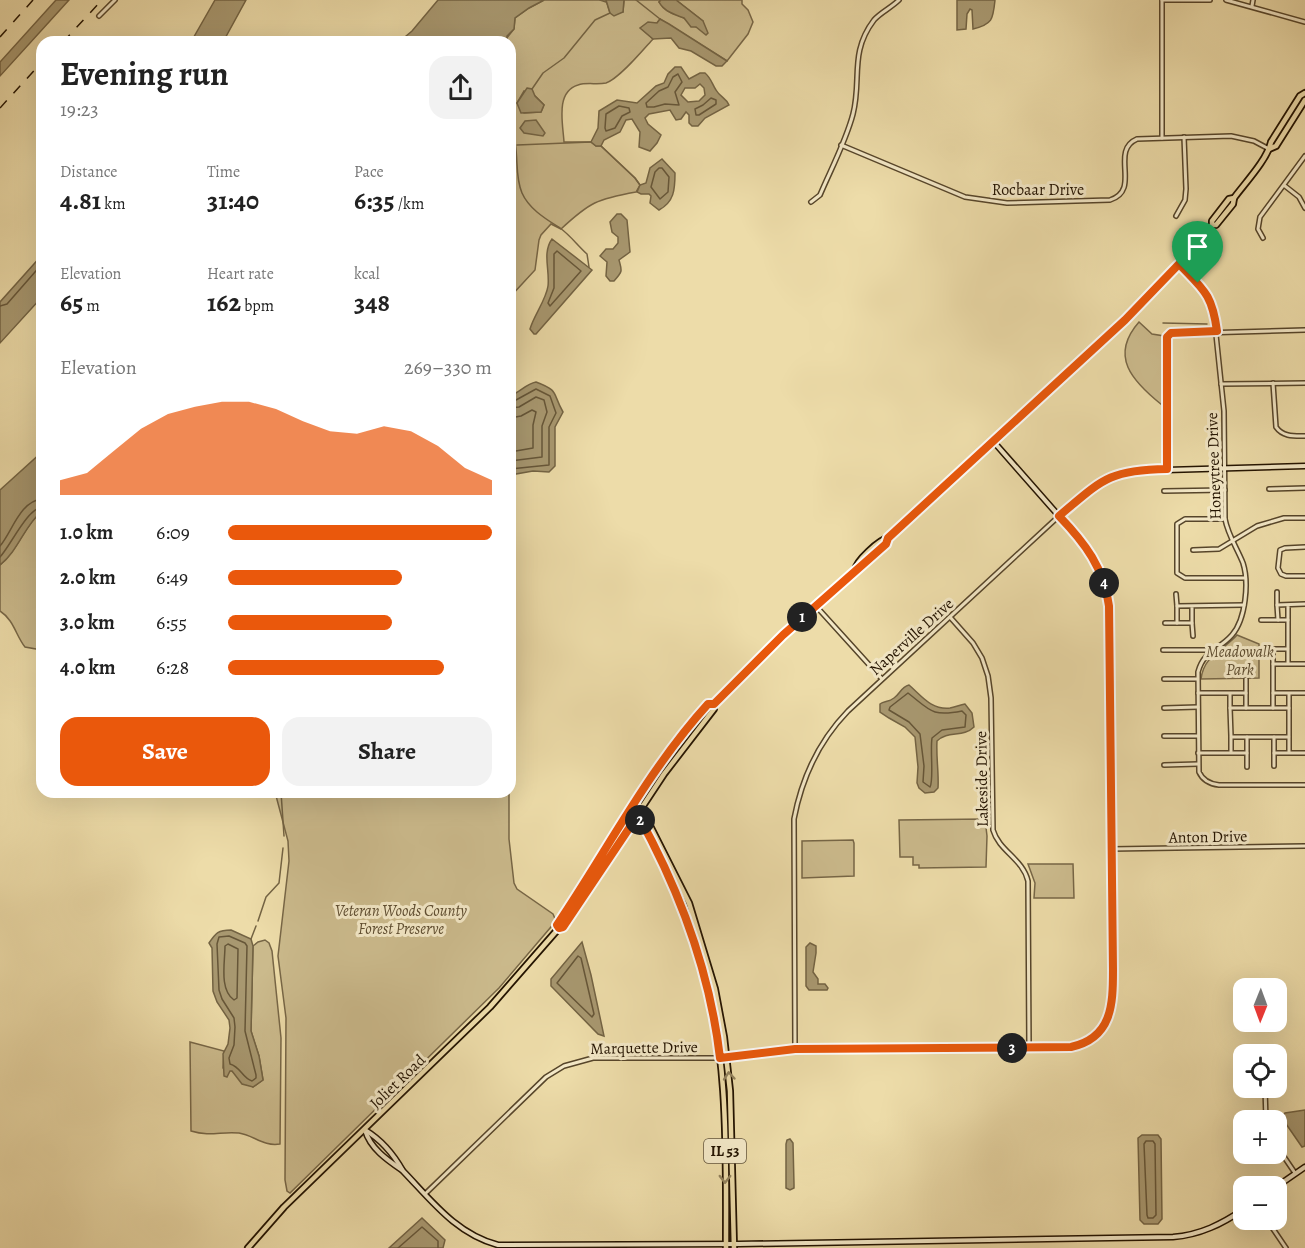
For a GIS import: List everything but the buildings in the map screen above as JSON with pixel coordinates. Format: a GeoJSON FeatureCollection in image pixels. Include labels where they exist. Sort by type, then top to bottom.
{"type":"FeatureCollection","features":[{"type":"Feature","properties":{"kind":"main road"},"geometry":{"type":"LineString","coordinates":[[714,704],[744,672],[815,605],[859,569],[886,544],[888,538],[1125,320],[1179,264],[1212,225],[1212,221],[1229,200],[1234,198],[1269,149],[1271,142],[1300,96],[1305,93]]}},
{"type":"Feature","properties":{"kind":"main road"},"geometry":{"type":"LineString","coordinates":[[1269,149],[1276,146],[1305,100]]}},
{"type":"Feature","properties":{"kind":"main road","name":"Joliet Road"},"geometry":{"type":"LineString","coordinates":[[248,1248],[284,1207],[490,1007],[559,928],[563,927],[671,764],[714,709],[714,704],[708,704],[683,733],[557,925],[559,928]]}},
{"type":"Feature","properties":{"kind":"main road","name":"IL 53"},"geometry":{"type":"LineString","coordinates":[[637,800],[694,915],[715,989],[727,1057],[731,1107],[734,1246]]}},
{"type":"Feature","properties":{"kind":"main road","name":"IL 53"},"geometry":{"type":"LineString","coordinates":[[633,806],[664,866],[694,941],[709,994],[720,1058],[724,1104],[726,1246]]}},
{"type":"Feature","properties":{"kind":"street"},"geometry":{"type":"LineString","coordinates":[[99,16],[115,0]]}},
{"type":"Feature","properties":{"kind":"street"},"geometry":{"type":"LineString","coordinates":[[811,202],[820,195],[855,107],[857,60],[861,45],[875,19],[899,0]]}},
{"type":"Feature","properties":{"kind":"street"},"geometry":{"type":"LineString","coordinates":[[1162,138],[1162,0],[1210,0]]}},
{"type":"Feature","properties":{"kind":"street"},"geometry":{"type":"LineString","coordinates":[[1226,0],[1305,22]]}},
{"type":"Feature","properties":{"kind":"street"},"geometry":{"type":"LineString","coordinates":[[1252,6],[1253,0]]}},
{"type":"Feature","properties":{"kind":"street"},"geometry":{"type":"LineString","coordinates":[[1176,216],[1185,200],[1184,137]]}},
{"type":"Feature","properties":{"kind":"street","name":"Rocbaar Drive"},"geometry":{"type":"LineString","coordinates":[[841,145],[965,197],[1006,203],[1117,198],[1123,192],[1127,147],[1137,139],[1242,137],[1269,149]]}},
{"type":"Feature","properties":{"kind":"street"},"geometry":{"type":"LineString","coordinates":[[1263,238],[1258,229],[1260,218],[1305,156]]}},
{"type":"Feature","properties":{"kind":"street"},"geometry":{"type":"LineString","coordinates":[[1285,186],[1299,197],[1305,208]]}},
{"type":"Feature","properties":{"kind":"street","name":"Honeytree Drive"},"geometry":{"type":"LineString","coordinates":[[1179,264],[1209,297],[1213,306],[1221,384],[1225,519],[1243,563],[1245,578],[1244,605],[1241,620],[1235,632],[1201,662],[1197,679],[1198,764]]}},
{"type":"Feature","properties":{"kind":"street"},"geometry":{"type":"LineString","coordinates":[[1167,469],[1166,339],[1168,334],[1305,330]]}},
{"type":"Feature","properties":{"kind":"street"},"geometry":{"type":"LineString","coordinates":[[1274,383],[1276,428],[1285,435],[1305,435]]}},
{"type":"Feature","properties":{"kind":"street"},"geometry":{"type":"LineString","coordinates":[[1221,384],[1305,383]]}},
{"type":"Feature","properties":{"kind":"street"},"geometry":{"type":"LineString","coordinates":[[993,441],[1093,556],[1107,591],[1111,653],[1111,849]]}},
{"type":"Feature","properties":{"kind":"street","name":"Naperville Drive"},"geometry":{"type":"LineString","coordinates":[[795,1049],[793,837],[799,797],[812,762],[822,742],[836,723],[1059,516],[1091,488],[1112,476],[1131,471],[1167,469],[1305,466]]}},
{"type":"Feature","properties":{"kind":"street"},"geometry":{"type":"LineString","coordinates":[[1269,489],[1305,488]]}},
{"type":"Feature","properties":{"kind":"street"},"geometry":{"type":"LineString","coordinates":[[1164,491],[1225,490]]}},
{"type":"Feature","properties":{"kind":"street"},"geometry":{"type":"LineString","coordinates":[[1193,550],[1219,549],[1257,526],[1273,521],[1305,518]]}},
{"type":"Feature","properties":{"kind":"street"},"geometry":{"type":"LineString","coordinates":[[1225,519],[1185,519],[1177,524],[1176,568],[1178,575],[1185,578],[1245,578]]}},
{"type":"Feature","properties":{"kind":"street"},"geometry":{"type":"LineString","coordinates":[[1305,547],[1281,550],[1278,568],[1281,574],[1286,576],[1305,576]]}},
{"type":"Feature","properties":{"kind":"street"},"geometry":{"type":"LineString","coordinates":[[1277,592],[1278,620]]}},
{"type":"Feature","properties":{"kind":"street"},"geometry":{"type":"LineString","coordinates":[[1176,594],[1177,623]]}},
{"type":"Feature","properties":{"kind":"street"},"geometry":{"type":"LineString","coordinates":[[1277,605],[1305,604]]}},
{"type":"Feature","properties":{"kind":"street"},"geometry":{"type":"LineString","coordinates":[[815,605],[882,679]]}},
{"type":"Feature","properties":{"kind":"street"},"geometry":{"type":"LineString","coordinates":[[1177,606],[1244,605]]}},
{"type":"Feature","properties":{"kind":"street"},"geometry":{"type":"LineString","coordinates":[[1288,605],[1288,664]]}},
{"type":"Feature","properties":{"kind":"street"},"geometry":{"type":"LineString","coordinates":[[1192,606],[1193,636]]}},
{"type":"Feature","properties":{"kind":"street","name":"Lakeside Drive"},"geometry":{"type":"LineString","coordinates":[[950,617],[973,643],[982,658],[988,676],[991,698],[993,830],[999,843],[1026,871],[1028,881],[1029,1048]]}},
{"type":"Feature","properties":{"kind":"street"},"geometry":{"type":"LineString","coordinates":[[1261,620],[1288,620]]}},
{"type":"Feature","properties":{"kind":"street"},"geometry":{"type":"LineString","coordinates":[[1166,623],[1192,623]]}},
{"type":"Feature","properties":{"kind":"street"},"geometry":{"type":"LineString","coordinates":[[1260,648],[1288,649]]}},
{"type":"Feature","properties":{"kind":"street"},"geometry":{"type":"LineString","coordinates":[[1273,649],[1274,708]]}},
{"type":"Feature","properties":{"kind":"street"},"geometry":{"type":"LineString","coordinates":[[1163,650],[1212,650]]}},
{"type":"Feature","properties":{"kind":"street"},"geometry":{"type":"LineString","coordinates":[[1273,664],[1305,664]]}},
{"type":"Feature","properties":{"kind":"street"},"geometry":{"type":"LineString","coordinates":[[1164,679],[1197,679]]}},
{"type":"Feature","properties":{"kind":"street"},"geometry":{"type":"LineString","coordinates":[[1246,679],[1246,708]]}},
{"type":"Feature","properties":{"kind":"street"},"geometry":{"type":"LineString","coordinates":[[1197,693],[1246,693]]}},
{"type":"Feature","properties":{"kind":"street"},"geometry":{"type":"LineString","coordinates":[[1230,693],[1231,753]]}},
{"type":"Feature","properties":{"kind":"street"},"geometry":{"type":"LineString","coordinates":[[1273,693],[1305,693]]}},
{"type":"Feature","properties":{"kind":"street"},"geometry":{"type":"LineString","coordinates":[[1289,693],[1289,753]]}},
{"type":"Feature","properties":{"kind":"street"},"geometry":{"type":"LineString","coordinates":[[1164,708],[1198,707]]}},
{"type":"Feature","properties":{"kind":"street"},"geometry":{"type":"LineString","coordinates":[[1230,708],[1289,708]]}},
{"type":"Feature","properties":{"kind":"street"},"geometry":{"type":"LineString","coordinates":[[1164,736],[1198,736]]}},
{"type":"Feature","properties":{"kind":"street"},"geometry":{"type":"LineString","coordinates":[[1231,737],[1289,737]]}},
{"type":"Feature","properties":{"kind":"street"},"geometry":{"type":"LineString","coordinates":[[1247,737],[1247,767]]}},
{"type":"Feature","properties":{"kind":"street"},"geometry":{"type":"LineString","coordinates":[[1274,737],[1274,766]]}},
{"type":"Feature","properties":{"kind":"street"},"geometry":{"type":"LineString","coordinates":[[1198,753],[1247,753]]}},
{"type":"Feature","properties":{"kind":"street"},"geometry":{"type":"LineString","coordinates":[[1274,753],[1305,753]]}},
{"type":"Feature","properties":{"kind":"street"},"geometry":{"type":"LineString","coordinates":[[1164,765],[1198,764],[1202,778],[1212,784],[1305,784]]}},
{"type":"Feature","properties":{"kind":"street","name":"Anton Drive"},"geometry":{"type":"LineString","coordinates":[[1111,849],[1305,846]]}},
{"type":"Feature","properties":{"kind":"street","name":"Marquette Drive"},"geometry":{"type":"LineString","coordinates":[[425,1194],[546,1077],[564,1066],[593,1058],[720,1058],[795,1049],[1071,1047],[1092,1039],[1107,1021],[1113,998],[1111,849]]}},
{"type":"Feature","properties":{"kind":"street"},"geometry":{"type":"LineString","coordinates":[[365,1130],[368,1140],[390,1162],[404,1171]]}},
{"type":"Feature","properties":{"kind":"street"},"geometry":{"type":"LineString","coordinates":[[365,1130],[373,1134],[453,1223],[483,1241],[498,1245],[734,1246],[1173,1237],[1207,1230],[1233,1215]]}},
{"type":"Feature","properties":{"kind":"street"},"geometry":{"type":"LineString","coordinates":[[1287,1161],[1295,1173]]}},
{"type":"Feature","properties":{"kind":"street"},"geometry":{"type":"LineString","coordinates":[[1287,1178],[1305,1167]]}},
{"type":"Feature","properties":{"kind":"street"},"geometry":{"type":"LineString","coordinates":[[1274,1230],[1286,1248]]}},
{"type":"Feature","properties":{"kind":"green space"},"geometry":{"type":"Polygon","coordinates":[[[544,0],[606,0],[610,13],[623,12],[624,0],[661,0],[659,2],[665,9],[686,19],[696,27],[703,21],[676,0],[742,0],[753,22],[748,34],[727,61],[660,19],[657,23],[641,28],[653,39],[617,76],[606,83],[578,85],[566,94],[562,109],[564,142],[591,142],[596,146],[601,146],[640,185],[636,192],[612,197],[587,207],[561,229],[551,224],[539,240],[535,270],[516,291],[516,36],[508,36],[514,29],[515,18],[544,0]],[[524,91],[517,103],[524,113],[541,112],[544,105],[535,96],[524,91]]]}},
{"type":"Feature","properties":{"kind":"green space"},"geometry":{"type":"Polygon","coordinates":[[[1139,322],[1152,334],[1164,336],[1164,400],[1162,405],[1134,377],[1125,357],[1130,334],[1139,322]]]}},
{"type":"Feature","properties":{"kind":"green space"},"geometry":{"type":"Polygon","coordinates":[[[36,517],[36,649],[25,647],[12,623],[0,611],[0,565],[12,552],[36,517]]]}},
{"type":"Feature","properties":{"kind":"green space","name":"Meadowalk Park"},"geometry":{"type":"Polygon","coordinates":[[[1237,635],[1259,644],[1259,678],[1201,679],[1210,659],[1237,635]]]}},
{"type":"Feature","properties":{"kind":"green space","name":"Veteran Woods County Forest Preserve"},"geometry":{"type":"Polygon","coordinates":[[[277,798],[509,798],[509,839],[514,883],[517,889],[553,914],[556,921],[499,988],[290,1193],[287,1191],[285,1180],[286,1018],[278,956],[289,861],[288,841],[277,798]]]}},
{"type":"Feature","properties":{"kind":"green space"},"geometry":{"type":"Polygon","coordinates":[[[985,819],[986,867],[919,868],[919,865],[913,865],[913,857],[900,857],[899,820],[985,819]]]}},
{"type":"Feature","properties":{"kind":"green space"},"geometry":{"type":"Polygon","coordinates":[[[853,840],[854,876],[802,878],[802,841],[853,840]]]}},
{"type":"Feature","properties":{"kind":"green space"},"geometry":{"type":"Polygon","coordinates":[[[664,860],[688,904],[710,978],[721,1030],[707,977],[681,899],[664,860]]]}},
{"type":"Feature","properties":{"kind":"green space"},"geometry":{"type":"Polygon","coordinates":[[[1028,864],[1073,864],[1074,898],[1034,898],[1035,883],[1028,864]]]}},
{"type":"Feature","properties":{"kind":"green space"},"geometry":{"type":"Polygon","coordinates":[[[265,940],[272,951],[281,1038],[280,1144],[269,1144],[239,1133],[204,1134],[191,1131],[190,1042],[224,1051],[223,1068],[232,1071],[253,1087],[263,1080],[259,1056],[251,1031],[253,946],[265,940]]]}},
{"type":"Feature","properties":{"kind":"water"},"geometry":{"type":"Polygon","coordinates":[[[56,0],[69,0],[0,76],[0,62],[56,0]]]}},
{"type":"Feature","properties":{"kind":"water"},"geometry":{"type":"Polygon","coordinates":[[[215,0],[246,0],[226,36],[194,36],[215,0]]]}},
{"type":"Feature","properties":{"kind":"water"},"geometry":{"type":"Polygon","coordinates":[[[438,0],[544,0],[515,18],[514,29],[507,36],[406,36],[438,0]]]}},
{"type":"Feature","properties":{"kind":"water"},"geometry":{"type":"Polygon","coordinates":[[[606,0],[624,0],[623,12],[614,16],[610,13],[606,0]]]}},
{"type":"Feature","properties":{"kind":"water"},"geometry":{"type":"Polygon","coordinates":[[[676,0],[703,21],[708,33],[706,35],[696,27],[691,27],[684,18],[673,14],[661,5],[659,2],[676,0]]]}},
{"type":"Feature","properties":{"kind":"water"},"geometry":{"type":"Polygon","coordinates":[[[957,0],[995,0],[991,20],[973,29],[972,10],[970,9],[967,14],[966,29],[957,30],[957,0]]]}},
{"type":"Feature","properties":{"kind":"water"},"geometry":{"type":"Polygon","coordinates":[[[660,19],[727,61],[722,66],[716,66],[691,51],[679,48],[671,38],[653,39],[640,28],[648,22],[657,23],[660,19]]]}},
{"type":"Feature","properties":{"kind":"water"},"geometry":{"type":"Polygon","coordinates":[[[675,67],[681,67],[689,79],[705,73],[729,105],[705,118],[698,126],[692,126],[689,123],[689,115],[686,112],[681,119],[676,120],[670,110],[649,114],[645,118],[648,124],[661,135],[650,151],[639,147],[640,132],[632,119],[626,120],[620,132],[604,140],[601,146],[596,146],[591,142],[598,128],[599,111],[617,100],[637,103],[656,86],[664,83],[668,74],[675,67]],[[700,84],[695,88],[685,88],[681,95],[688,102],[699,101],[705,95],[704,88],[700,84]]]}},
{"type":"Feature","properties":{"kind":"water"},"geometry":{"type":"Polygon","coordinates":[[[527,88],[532,89],[544,105],[541,112],[521,113],[517,103],[527,88]]]}},
{"type":"Feature","properties":{"kind":"water"},"geometry":{"type":"Polygon","coordinates":[[[536,120],[545,133],[543,136],[524,133],[520,128],[525,121],[536,120]]]}},
{"type":"Feature","properties":{"kind":"water"},"geometry":{"type":"Polygon","coordinates":[[[662,159],[675,173],[675,185],[671,199],[659,210],[650,203],[649,194],[637,192],[640,185],[646,183],[650,168],[662,159]]]}},
{"type":"Feature","properties":{"kind":"water"},"geometry":{"type":"Polygon","coordinates":[[[617,214],[621,214],[627,220],[630,252],[619,260],[620,273],[614,281],[610,281],[606,276],[607,262],[600,256],[606,249],[613,249],[618,243],[618,237],[612,232],[610,222],[617,214]]]}},
{"type":"Feature","properties":{"kind":"water"},"geometry":{"type":"Polygon","coordinates":[[[552,239],[592,270],[534,334],[530,329],[547,291],[547,250],[552,239]]]}},
{"type":"Feature","properties":{"kind":"water"},"geometry":{"type":"Polygon","coordinates":[[[36,262],[36,304],[0,343],[0,302],[36,262]]]}},
{"type":"Feature","properties":{"kind":"water"},"geometry":{"type":"Polygon","coordinates":[[[536,382],[552,390],[563,412],[555,427],[555,466],[549,472],[533,471],[516,474],[516,393],[536,382]]]}},
{"type":"Feature","properties":{"kind":"water"},"geometry":{"type":"Polygon","coordinates":[[[36,457],[36,517],[7,559],[0,565],[0,490],[36,457]]]}},
{"type":"Feature","properties":{"kind":"water"},"geometry":{"type":"Polygon","coordinates":[[[909,685],[932,705],[950,708],[965,704],[972,713],[974,727],[937,741],[938,788],[934,792],[925,793],[917,783],[915,737],[905,727],[880,712],[880,704],[892,699],[909,685]]]}},
{"type":"Feature","properties":{"kind":"water"},"geometry":{"type":"Polygon","coordinates":[[[231,930],[251,939],[253,946],[251,1031],[259,1056],[263,1080],[253,1087],[242,1084],[232,1071],[227,1077],[224,1076],[223,1054],[228,1044],[230,1028],[229,1020],[217,1002],[213,991],[212,948],[209,943],[218,933],[231,930]]]}},
{"type":"Feature","properties":{"kind":"water"},"geometry":{"type":"Polygon","coordinates":[[[582,942],[604,1036],[598,1034],[551,986],[551,979],[582,942]]]}},
{"type":"Feature","properties":{"kind":"water"},"geometry":{"type":"Polygon","coordinates":[[[810,943],[816,946],[813,972],[818,979],[818,984],[825,984],[827,990],[809,990],[806,986],[806,947],[810,943]]]}},
{"type":"Feature","properties":{"kind":"water"},"geometry":{"type":"Polygon","coordinates":[[[1305,1110],[1305,1146],[1302,1147],[1287,1125],[1287,1113],[1305,1110]]]}},
{"type":"Feature","properties":{"kind":"water"},"geometry":{"type":"Polygon","coordinates":[[[1142,1135],[1158,1135],[1161,1139],[1162,1219],[1158,1224],[1144,1224],[1140,1220],[1138,1138],[1142,1135]]]}},
{"type":"Feature","properties":{"kind":"water"},"geometry":{"type":"Polygon","coordinates":[[[790,1139],[793,1143],[794,1188],[790,1190],[786,1188],[786,1144],[790,1139]]]}},
{"type":"Feature","properties":{"kind":"water"},"geometry":{"type":"Polygon","coordinates":[[[422,1218],[445,1240],[443,1248],[389,1248],[422,1218]]]}},
{"type":"Feature","properties":{"kind":"waterway"},"geometry":{"type":"LineString","coordinates":[[600,0],[606,2]]}},
{"type":"Feature","properties":{"kind":"waterway"},"geometry":{"type":"LineString","coordinates":[[636,0],[660,19]]}},
{"type":"Feature","properties":{"kind":"waterway"},"geometry":{"type":"LineString","coordinates":[[532,89],[543,73],[564,58],[595,20],[610,13]]}},
{"type":"Feature","properties":{"kind":"waterway"},"geometry":{"type":"LineString","coordinates":[[517,145],[591,142]]}},
{"type":"Feature","properties":{"kind":"waterway"},"geometry":{"type":"LineString","coordinates":[[601,146],[640,185]]}},
{"type":"Feature","properties":{"kind":"waterway"},"geometry":{"type":"LineString","coordinates":[[516,155],[519,185],[525,199],[533,209],[564,231],[587,254],[589,267]]}},
{"type":"Feature","properties":{"kind":"waterway"},"geometry":{"type":"LineString","coordinates":[[1163,323],[1207,324]]}},
{"type":"Feature","properties":{"kind":"waterway"},"geometry":{"type":"LineString","coordinates":[[281,798],[284,836]]}},
{"type":"Feature","properties":{"kind":"waterway"},"geometry":{"type":"LineString","coordinates":[[258,921],[266,897],[279,883],[283,848]]}},
{"type":"Feature","properties":{"kind":"waterway"},"geometry":{"type":"LineString","coordinates":[[251,939],[256,926]]}},
{"type":"Feature","properties":{"kind":"railway"},"geometry":{"type":"LineString","coordinates":[[0,37],[33,0]]}},
{"type":"Feature","properties":{"kind":"railway"},"geometry":{"type":"LineString","coordinates":[[69,36],[102,0]]}},
{"type":"Feature","properties":{"kind":"railway"},"geometry":{"type":"LineString","coordinates":[[0,108],[36,69]]}},
{"type":"Feature","properties":{"kind":"route"},"geometry":{"type":"LineString","coordinates":[[1179,264],[1198,283],[1213,306],[1217,331],[1171,333],[1166,339],[1167,469],[1118,473],[1091,488],[1059,516],[1093,556],[1107,591],[1109,606],[1113,998],[1112,1007],[1102,1030],[1092,1039],[1071,1047],[795,1049],[720,1058],[701,961],[664,866],[638,815],[586,896],[563,927],[559,928],[557,925],[650,779],[676,742],[708,704],[714,704],[783,635],[886,544],[888,538],[1125,320],[1179,264]]}}]}
